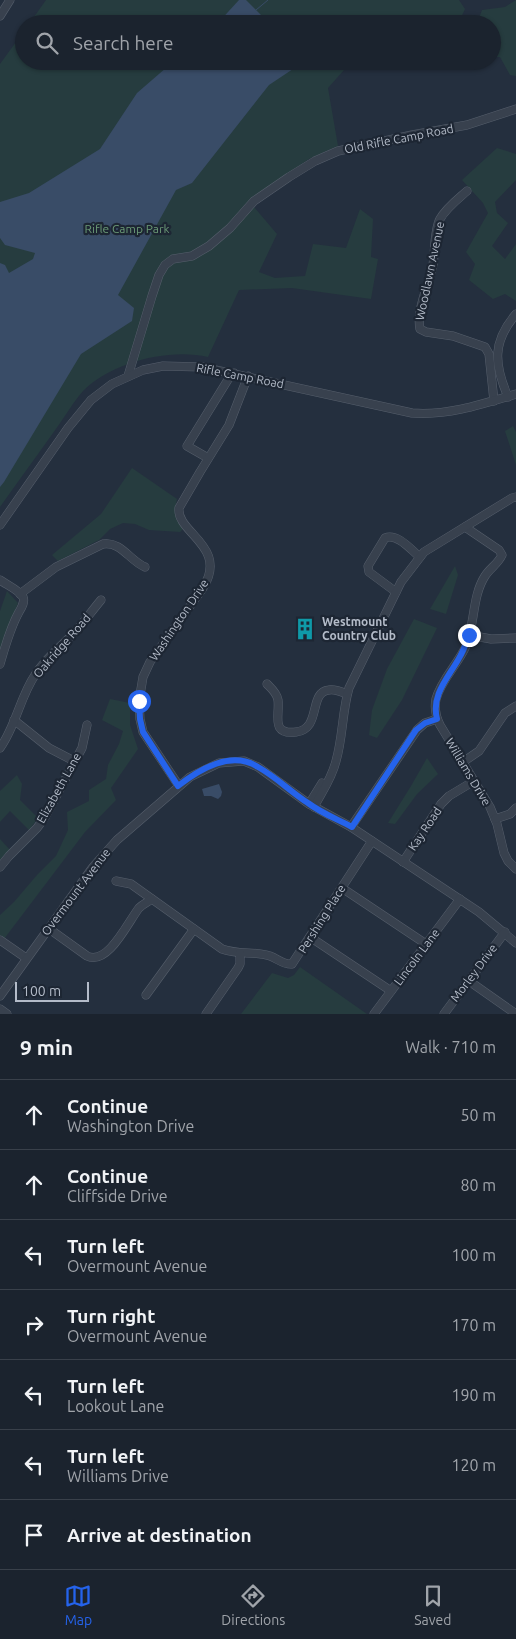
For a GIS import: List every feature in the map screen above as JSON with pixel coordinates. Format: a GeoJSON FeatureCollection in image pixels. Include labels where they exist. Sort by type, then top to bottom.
{"type":"FeatureCollection","features":[{"type":"Feature","properties":{"kind":"street"},"geometry":{"type":"LineString","coordinates":[[0,16],[10,0]]}},
{"type":"Feature","properties":{"kind":"street","name":"Old Rifle Camp Road"},"geometry":{"type":"LineString","coordinates":[[128,376],[152,296],[159,275],[165,265],[174,259],[192,256],[209,246],[230,228],[254,201],[288,177],[315,161],[338,151],[412,135],[467,126],[516,109]]}},
{"type":"Feature","properties":{"kind":"street","name":"Woodlawn Avenue"},"geometry":{"type":"LineString","coordinates":[[467,190],[444,213],[439,221],[433,264],[419,324],[420,329],[426,332],[453,336],[485,347],[494,368],[494,401]]}},
{"type":"Feature","properties":{"kind":"street"},"geometry":{"type":"LineString","coordinates":[[512,396],[494,368],[500,338],[516,314]]}},
{"type":"Feature","properties":{"kind":"street","name":"Rifle Camp Road"},"geometry":{"type":"LineString","coordinates":[[0,524],[91,400],[105,389],[143,370],[169,366],[202,367],[418,414],[448,412],[512,396]]}},
{"type":"Feature","properties":{"kind":"street"},"geometry":{"type":"LineString","coordinates":[[208,458],[187,446],[204,416],[234,373]]}},
{"type":"Feature","properties":{"kind":"street","name":"Washington Drive"},"geometry":{"type":"LineString","coordinates":[[178,786],[146,737],[141,726],[139,710],[143,677],[150,662],[208,577],[209,564],[205,549],[183,522],[179,511],[183,500],[234,416],[248,376]]}},
{"type":"Feature","properties":{"kind":"street"},"geometry":{"type":"LineString","coordinates":[[311,806],[331,776],[336,761],[347,694],[401,582],[424,552],[516,497]]}},
{"type":"Feature","properties":{"kind":"street"},"geometry":{"type":"LineString","coordinates":[[352,827],[416,730],[425,723],[437,719],[437,697],[458,660],[469,635],[480,588],[485,576],[502,556],[499,550],[465,527]]}},
{"type":"Feature","properties":{"kind":"street"},"geometry":{"type":"LineString","coordinates":[[396,592],[369,572],[368,566],[385,538],[390,536],[396,537],[420,557]]}},
{"type":"Feature","properties":{"kind":"street"},"geometry":{"type":"LineString","coordinates":[[20,594],[56,567],[103,544],[115,544],[137,563],[145,567]]}},
{"type":"Feature","properties":{"kind":"street"},"geometry":{"type":"LineString","coordinates":[[0,580],[20,594],[24,600],[24,604],[13,624],[0,664]]}},
{"type":"Feature","properties":{"kind":"street","name":"Oakridge Road"},"geometry":{"type":"LineString","coordinates":[[0,748],[5,741],[34,676],[54,651],[69,639],[101,600]]}},
{"type":"Feature","properties":{"kind":"street"},"geometry":{"type":"LineString","coordinates":[[469,635],[491,639],[516,638]]}},
{"type":"Feature","properties":{"kind":"street"},"geometry":{"type":"LineString","coordinates":[[267,684],[278,700],[278,725],[282,730],[289,733],[304,731],[309,726],[318,698],[324,691],[330,690],[347,694]]}},
{"type":"Feature","properties":{"kind":"street"},"geometry":{"type":"LineString","coordinates":[[462,762],[479,751],[505,713],[516,706]]}},
{"type":"Feature","properties":{"kind":"street","name":"Williams Drive"},"geometry":{"type":"LineString","coordinates":[[437,719],[490,807],[504,853],[508,861],[516,869]]}},
{"type":"Feature","properties":{"kind":"street"},"geometry":{"type":"LineString","coordinates":[[14,720],[48,748],[74,761]]}},
{"type":"Feature","properties":{"kind":"street","name":"Elizabeth Lane"},"geometry":{"type":"LineString","coordinates":[[0,867],[45,817],[82,748],[87,725]]}},
{"type":"Feature","properties":{"kind":"street","name":"Overmount Avenue"},"geometry":{"type":"LineString","coordinates":[[0,996],[104,852],[178,786],[190,777],[219,762],[244,761],[258,767],[311,806],[352,827],[460,899],[505,932],[516,943]]}},
{"type":"Feature","properties":{"kind":"street","name":"Kay Road"},"geometry":{"type":"LineString","coordinates":[[403,862],[441,804],[449,796],[474,781]]}},
{"type":"Feature","properties":{"kind":"street"},"geometry":{"type":"LineString","coordinates":[[495,819],[510,814],[516,808]]}},
{"type":"Feature","properties":{"kind":"street","name":"Pershing Place"},"geometry":{"type":"LineString","coordinates":[[116,881],[131,884],[222,949],[240,953],[268,955],[290,964],[294,962],[372,840]]}},
{"type":"Feature","properties":{"kind":"street"},"geometry":{"type":"LineString","coordinates":[[342,888],[426,944]]}},
{"type":"Feature","properties":{"kind":"street"},"geometry":{"type":"LineString","coordinates":[[48,928],[91,958],[99,958],[107,953],[140,908],[152,899]]}},
{"type":"Feature","properties":{"kind":"street","name":"Lincoln Lane"},"geometry":{"type":"LineString","coordinates":[[374,1014],[460,899]]}},
{"type":"Feature","properties":{"kind":"street"},"geometry":{"type":"LineString","coordinates":[[146,995],[194,929]]}},
{"type":"Feature","properties":{"kind":"street","name":"Morley Drive"},"geometry":{"type":"LineString","coordinates":[[444,1014],[505,932]]}},
{"type":"Feature","properties":{"kind":"street"},"geometry":{"type":"LineString","coordinates":[[310,937],[391,991]]}},
{"type":"Feature","properties":{"kind":"street"},"geometry":{"type":"LineString","coordinates":[[0,940],[26,958]]}},
{"type":"Feature","properties":{"kind":"street"},"geometry":{"type":"LineString","coordinates":[[206,1014],[238,968],[240,953]]}},
{"type":"Feature","properties":{"kind":"street"},"geometry":{"type":"LineString","coordinates":[[469,981],[516,1014]]}},
{"type":"Feature","properties":{"kind":"street"},"geometry":{"type":"LineString","coordinates":[[0,1009],[7,1014]]}},
{"type":"Feature","properties":{"kind":"green space"},"geometry":{"type":"Polygon","coordinates":[[[46,0],[459,0],[465,9],[462,15],[35,15],[46,0]]]}},
{"type":"Feature","properties":{"kind":"green space"},"geometry":{"type":"Polygon","coordinates":[[[516,0],[516,76],[510,75],[501,59],[501,15],[480,15],[482,10],[505,7],[516,0]]]}},
{"type":"Feature","properties":{"kind":"green space","name":"Rifle Camp Park"},"geometry":{"type":"Polygon","coordinates":[[[15,43],[15,70],[344,70],[328,88],[338,146],[309,159],[251,199],[254,207],[277,234],[259,272],[275,278],[305,276],[313,244],[346,248],[360,209],[373,219],[371,257],[378,259],[371,299],[292,288],[239,290],[208,357],[176,354],[159,356],[125,365],[95,381],[76,399],[0,507],[0,64],[15,43]]]}},
{"type":"Feature","properties":{"kind":"green space"},"geometry":{"type":"Polygon","coordinates":[[[497,148],[516,154],[516,180],[495,202],[497,213],[508,223],[492,246],[505,259],[516,244],[516,301],[505,294],[493,299],[469,280],[475,264],[466,252],[488,213],[483,203],[462,180],[497,148]]]}},
{"type":"Feature","properties":{"kind":"green space"},"geometry":{"type":"Polygon","coordinates":[[[513,426],[516,432],[516,465],[505,431],[513,426]]]}},
{"type":"Feature","properties":{"kind":"green space"},"geometry":{"type":"Polygon","coordinates":[[[132,468],[177,499],[176,515],[183,529],[180,532],[149,530],[135,524],[123,523],[110,529],[99,540],[58,561],[52,555],[101,514],[132,468]]]}},
{"type":"Feature","properties":{"kind":"green space"},"geometry":{"type":"Polygon","coordinates":[[[455,566],[458,575],[446,614],[430,609],[455,566]]]}},
{"type":"Feature","properties":{"kind":"green space"},"geometry":{"type":"Polygon","coordinates":[[[7,591],[18,603],[0,650],[0,611],[7,591]]]}},
{"type":"Feature","properties":{"kind":"green space"},"geometry":{"type":"Polygon","coordinates":[[[414,619],[437,628],[402,700],[377,738],[369,735],[372,710],[387,669],[414,619]]]}},
{"type":"Feature","properties":{"kind":"green space"},"geometry":{"type":"Polygon","coordinates":[[[110,699],[130,703],[130,725],[138,749],[111,788],[116,800],[85,832],[4,939],[0,936],[0,915],[56,856],[68,830],[67,812],[89,801],[89,790],[106,779],[108,765],[119,744],[123,731],[102,720],[110,699]]]}},
{"type":"Feature","properties":{"kind":"green space"},"geometry":{"type":"Polygon","coordinates":[[[427,758],[438,774],[417,794],[395,824],[388,823],[411,786],[427,758]]]}},
{"type":"Feature","properties":{"kind":"green space"},"geometry":{"type":"Polygon","coordinates":[[[17,775],[22,784],[20,800],[38,818],[29,830],[10,811],[0,822],[0,791],[17,775]]]}},
{"type":"Feature","properties":{"kind":"green space"},"geometry":{"type":"Polygon","coordinates":[[[0,839],[11,851],[0,860],[0,839]]]}},
{"type":"Feature","properties":{"kind":"green space"},"geometry":{"type":"Polygon","coordinates":[[[300,967],[367,1014],[241,1014],[272,973],[288,978],[294,975],[300,967]]]}},
{"type":"Feature","properties":{"kind":"water"},"geometry":{"type":"Polygon","coordinates":[[[239,0],[246,0],[261,15],[225,15],[239,0]]]}},
{"type":"Feature","properties":{"kind":"water"},"geometry":{"type":"Polygon","coordinates":[[[164,70],[292,70],[269,85],[192,183],[176,190],[118,295],[134,308],[132,321],[81,354],[0,487],[0,263],[5,265],[9,273],[33,259],[35,253],[5,245],[0,238],[0,202],[29,193],[100,149],[137,93],[164,70]]]}},
{"type":"Feature","properties":{"kind":"water"},"geometry":{"type":"Polygon","coordinates":[[[219,784],[222,792],[218,799],[204,796],[202,789],[219,784]]]}},
{"type":"Feature","properties":{"kind":"waterway"},"geometry":{"type":"LineString","coordinates":[[256,10],[268,0]]}},
{"type":"Feature","properties":{"kind":"place","name":"Westmount Country Club"},"geometry":{"type":"Point","coordinates":[305,629]}},
{"type":"Feature","properties":{"kind":"route"},"geometry":{"type":"LineString","coordinates":[[139,701],[143,732],[178,786],[190,777],[219,762],[244,761],[258,767],[309,804],[352,827],[416,730],[425,723],[437,719],[437,697],[466,646],[469,635]]}}]}
